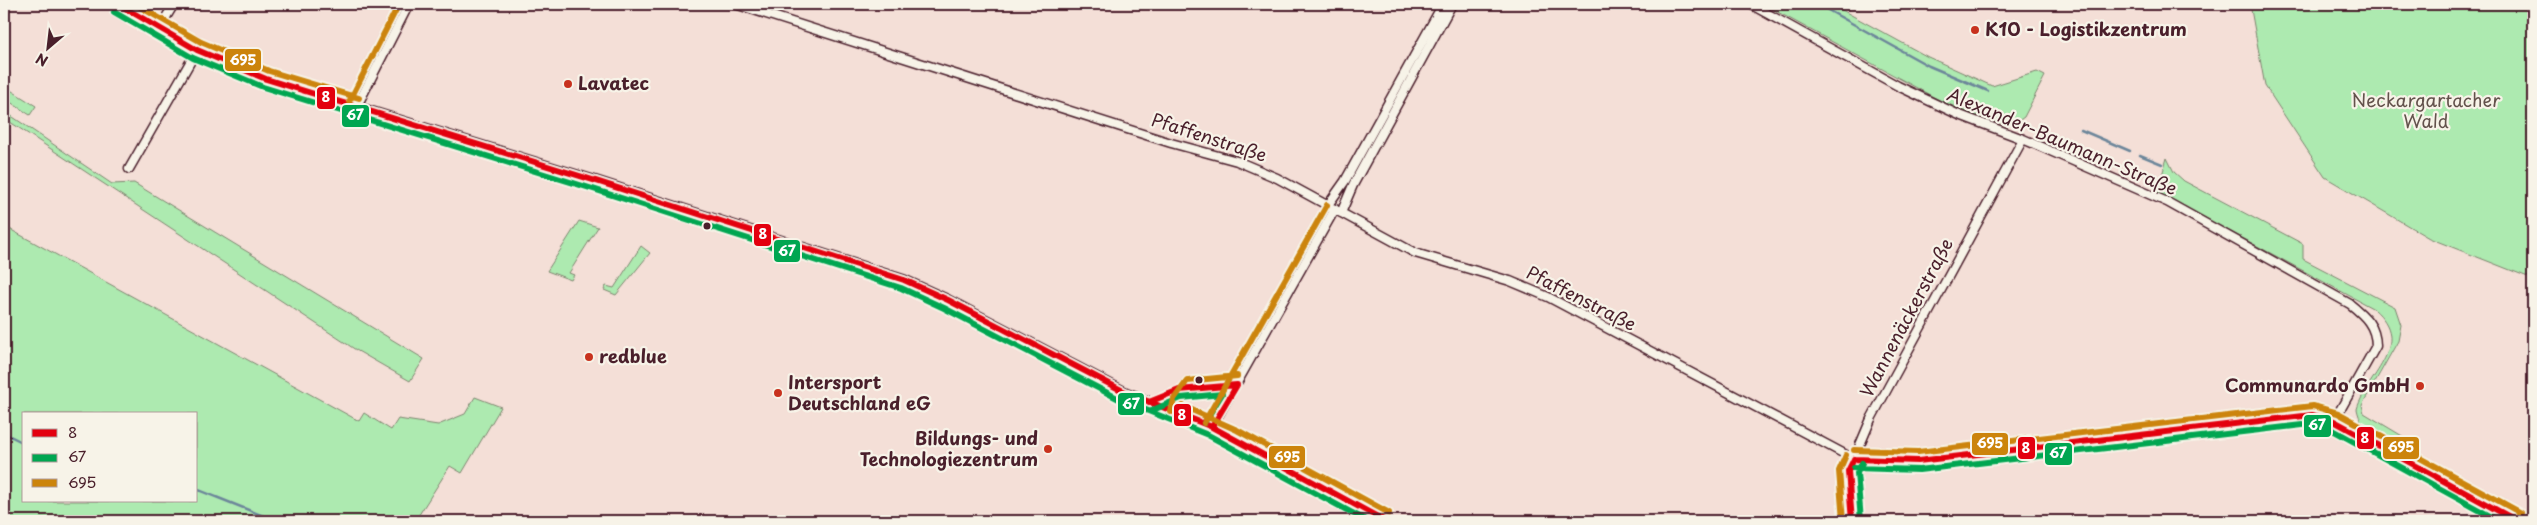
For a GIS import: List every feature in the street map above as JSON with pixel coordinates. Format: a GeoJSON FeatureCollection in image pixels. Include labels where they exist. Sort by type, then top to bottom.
{"type":"FeatureCollection","features":[{"type":"Feature","properties":{"kind":"street"},"geometry":{"type":"LineString","coordinates":[[118,4],[159,30],[197,50],[266,79],[357,106],[904,280],[948,300],[1125,392],[1212,427],[1385,521]]}},
{"type":"Feature","properties":{"kind":"street"},"geometry":{"type":"LineString","coordinates":[[159,30],[174,4]]}},
{"type":"Feature","properties":{"kind":"street"},"geometry":{"type":"LineString","coordinates":[[357,106],[409,4]]}},
{"type":"Feature","properties":{"kind":"street","name":"Pfaffenstraße"},"geometry":{"type":"LineString","coordinates":[[735,4],[1171,142],[1237,161],[1284,181],[1415,253],[1510,281],[1548,297],[1854,459],[1918,460],[2312,415],[2334,421],[2517,521]]}},
{"type":"Feature","properties":{"kind":"street"},"geometry":{"type":"LineString","coordinates":[[1335,209],[1345,181],[1386,107],[1444,8],[1452,4]]}},
{"type":"Feature","properties":{"kind":"street","name":"Alexander-Baumann-Straße"},"geometry":{"type":"LineString","coordinates":[[1750,4],[1898,86],[1957,114],[2023,138],[2167,202],[2342,299],[2362,314],[2371,324],[2376,336],[2376,346],[2334,421]]}},
{"type":"Feature","properties":{"kind":"street"},"geometry":{"type":"LineString","coordinates":[[1212,427],[1335,209],[1353,185],[1394,111],[1444,8]]}},
{"type":"Feature","properties":{"kind":"street"},"geometry":{"type":"LineString","coordinates":[[129,169],[197,50]]}},
{"type":"Feature","properties":{"kind":"street"},"geometry":{"type":"LineString","coordinates":[[1386,107],[1394,111]]}},
{"type":"Feature","properties":{"kind":"street","name":"Wannenäckerstraße"},"geometry":{"type":"LineString","coordinates":[[1852,521],[1848,471],[1871,418],[2023,138]]}},
{"type":"Feature","properties":{"kind":"green space"},"geometry":{"type":"Polygon","coordinates":[[[1763,4],[1831,4],[1928,57],[1992,86],[2037,72],[2045,76],[2024,117],[2017,122],[2004,124],[1980,118],[1939,100],[1763,4]]]}},
{"type":"Feature","properties":{"kind":"green space","name":"Neckargartacher Wald"},"geometry":{"type":"Polygon","coordinates":[[[2250,4],[2533,4],[2533,279],[2429,238],[2325,177],[2265,86],[2250,4]]]}},
{"type":"Feature","properties":{"kind":"green space"},"geometry":{"type":"Polygon","coordinates":[[[4,86],[36,106],[30,115],[4,98],[4,86]]]}},
{"type":"Feature","properties":{"kind":"green space"},"geometry":{"type":"Polygon","coordinates":[[[4,111],[112,184],[134,183],[424,359],[410,381],[356,350],[4,118],[4,111]]]}},
{"type":"Feature","properties":{"kind":"green space"},"geometry":{"type":"Polygon","coordinates":[[[2167,158],[2174,172],[2184,181],[2303,244],[2303,259],[2395,307],[2401,325],[2398,341],[2362,405],[2364,413],[2404,437],[2400,444],[2385,441],[2372,434],[2363,423],[2357,409],[2385,359],[2389,347],[2390,334],[2385,322],[2374,309],[2157,192],[2167,158]]]}},
{"type":"Feature","properties":{"kind":"green space"},"geometry":{"type":"Polygon","coordinates":[[[579,221],[598,227],[569,273],[574,275],[571,280],[547,271],[579,221]]]}},
{"type":"Feature","properties":{"kind":"green space"},"geometry":{"type":"Polygon","coordinates":[[[4,226],[359,421],[364,413],[391,430],[398,419],[438,425],[465,414],[475,397],[501,407],[462,473],[450,466],[415,521],[4,521],[4,226]]]}},
{"type":"Feature","properties":{"kind":"green space"},"geometry":{"type":"Polygon","coordinates":[[[641,246],[650,253],[616,295],[604,290],[606,286],[614,288],[641,246]]]}},
{"type":"Feature","properties":{"kind":"waterway"},"geometry":{"type":"LineString","coordinates":[[1817,4],[1929,66],[1988,91]]}},
{"type":"Feature","properties":{"kind":"waterway"},"geometry":{"type":"LineString","coordinates":[[2081,130],[2130,151]]}},
{"type":"Feature","properties":{"kind":"waterway"},"geometry":{"type":"LineString","coordinates":[[2140,155],[2162,164]]}},
{"type":"Feature","properties":{"kind":"waterway"},"geometry":{"type":"LineString","coordinates":[[4,433],[22,442]]}},
{"type":"Feature","properties":{"kind":"waterway"},"geometry":{"type":"LineString","coordinates":[[198,490],[276,521]]}},
{"type":"Feature","properties":{"kind":"transit line","name":"8"},"geometry":{"type":"LineString","coordinates":[[118,4],[197,50],[266,79],[596,181],[904,280],[948,300],[1125,392],[1212,427],[1385,521]]}},
{"type":"Feature","properties":{"kind":"transit line","name":"695"},"geometry":{"type":"LineString","coordinates":[[135,4],[201,42],[269,71],[359,98]]}},
{"type":"Feature","properties":{"kind":"transit line","name":"695"},"geometry":{"type":"LineString","coordinates":[[349,102],[399,4]]}},
{"type":"Feature","properties":{"kind":"transit line","name":"67"},"geometry":{"type":"LineString","coordinates":[[114,12],[193,58],[263,87],[593,189],[901,288],[944,308],[1121,400],[1208,435],[1367,521]]}},
{"type":"Feature","properties":{"kind":"transit line","name":"695"},"geometry":{"type":"LineString","coordinates":[[1204,423],[1327,205]]}},
{"type":"Feature","properties":{"kind":"transit line","name":"695"},"geometry":{"type":"LineString","coordinates":[[1171,412],[1174,399],[1187,381],[1237,376]]}},
{"type":"Feature","properties":{"kind":"transit line","name":"8"},"geometry":{"type":"LineString","coordinates":[[1149,402],[1179,390],[1237,385],[1212,427]]}},
{"type":"Feature","properties":{"kind":"transit line","name":"67"},"geometry":{"type":"LineString","coordinates":[[1153,410],[1181,398],[1222,394],[1204,423]]}},
{"type":"Feature","properties":{"kind":"transit line","name":"695"},"geometry":{"type":"LineString","coordinates":[[1183,406],[1237,430],[1389,513]]}},
{"type":"Feature","properties":{"kind":"transit line","name":"695"},"geometry":{"type":"LineString","coordinates":[[1854,450],[1918,452],[2313,406],[2338,413],[2521,513]]}},
{"type":"Feature","properties":{"kind":"transit line","name":"8"},"geometry":{"type":"LineString","coordinates":[[1854,459],[1918,461],[2312,415],[2334,421],[2517,521]]}},
{"type":"Feature","properties":{"kind":"transit line","name":"67"},"geometry":{"type":"LineString","coordinates":[[1854,468],[1919,470],[2311,424],[2331,429],[2499,521]]}},
{"type":"Feature","properties":{"kind":"transit line","name":"695"},"geometry":{"type":"LineString","coordinates":[[1843,521],[1839,471],[1846,455]]}},
{"type":"Feature","properties":{"kind":"transit line","name":"8"},"geometry":{"type":"LineString","coordinates":[[1852,521],[1848,471],[1854,459]]}},
{"type":"Feature","properties":{"kind":"transit line","name":"67"},"geometry":{"type":"LineString","coordinates":[[1861,520],[1857,473],[1862,463]]}},
{"type":"Feature","properties":{"kind":"place","name":"K10 - Logistikzentrum"},"geometry":{"type":"Point","coordinates":[1975,30]}},
{"type":"Feature","properties":{"kind":"place","name":"Lavatec"},"geometry":{"type":"Point","coordinates":[568,84]}},
{"type":"Feature","properties":{"kind":"place","name":"redblue"},"geometry":{"type":"Point","coordinates":[589,357]}},
{"type":"Feature","properties":{"kind":"place","name":"Communardo GmbH"},"geometry":{"type":"Point","coordinates":[2420,386]}},
{"type":"Feature","properties":{"kind":"place","name":"Intersport Deutschland eG"},"geometry":{"type":"Point","coordinates":[778,393]}},
{"type":"Feature","properties":{"kind":"place","name":"Bildungs- und Technologiezentrum"},"geometry":{"type":"Point","coordinates":[1048,449]}}]}
